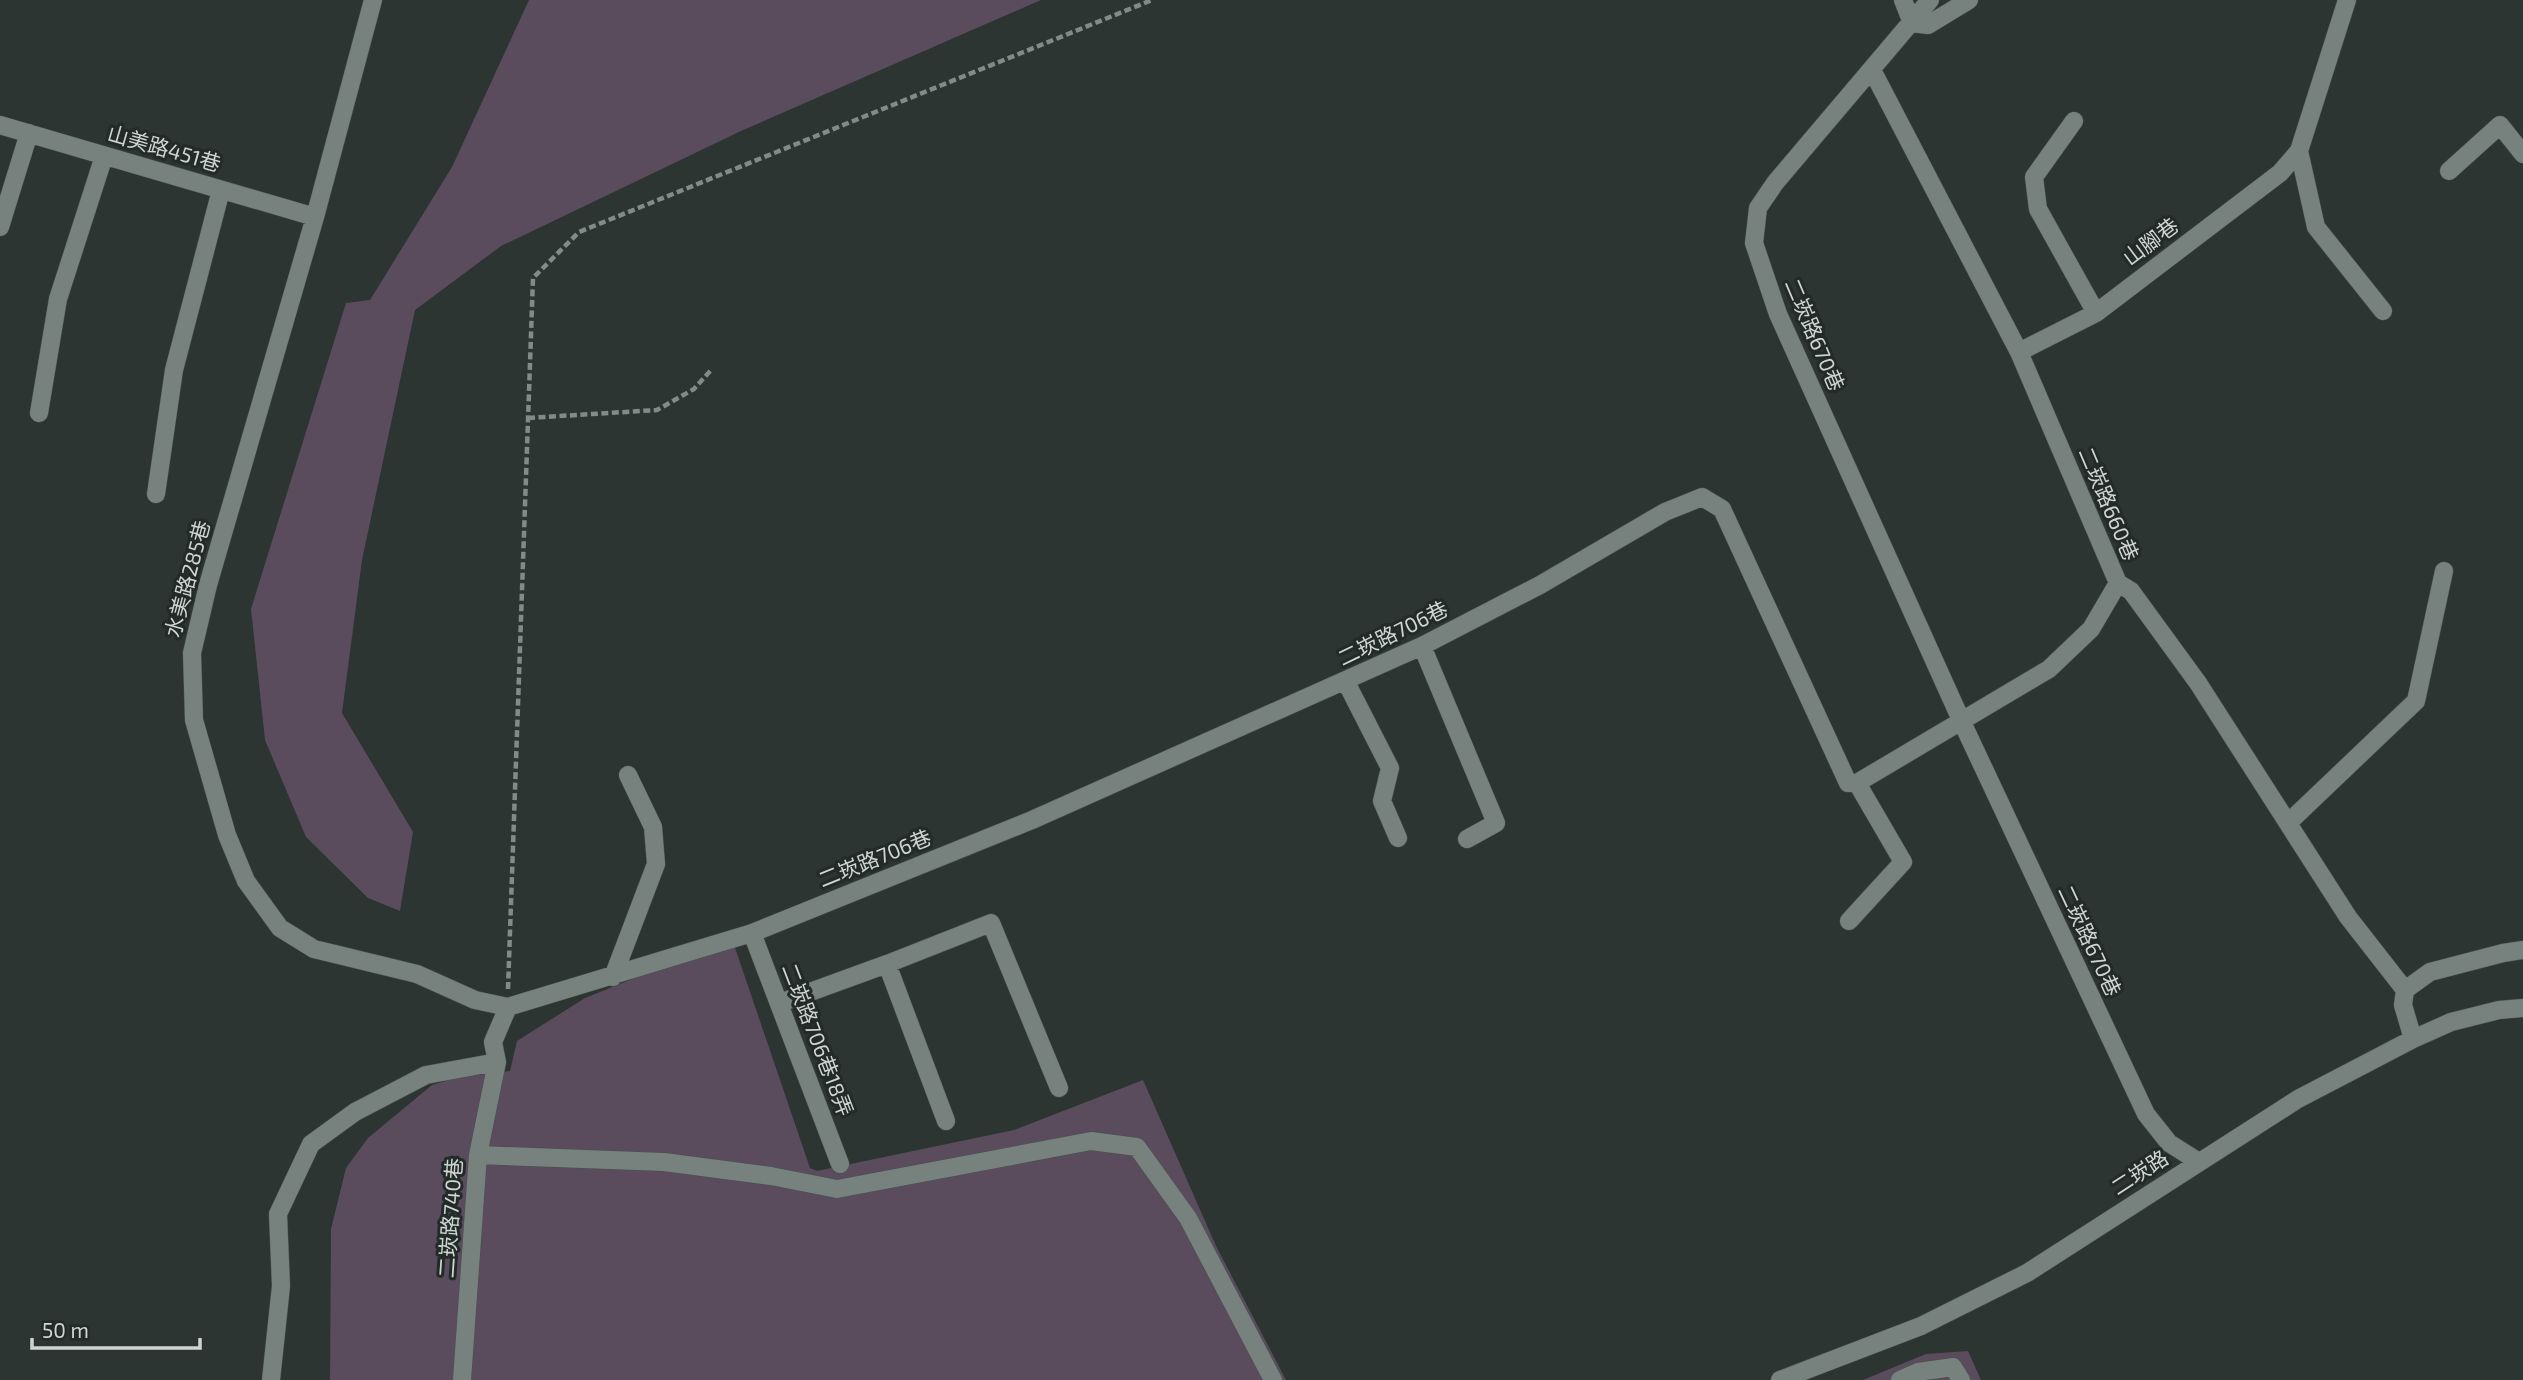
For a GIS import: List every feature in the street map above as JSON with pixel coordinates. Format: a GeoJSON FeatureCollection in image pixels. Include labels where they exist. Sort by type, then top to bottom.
{"type":"FeatureCollection","features":[{"type":"Feature","properties":{"kind":"street","name":"水美路285巷"},"geometry":{"type":"LineString","coordinates":[[373,0],[315,217],[200,619],[192,653],[194,720],[227,835],[246,881],[280,928],[314,949],[417,974],[475,1000],[508,1007]]}},
{"type":"Feature","properties":{"kind":"street"},"geometry":{"type":"LineString","coordinates":[[1903,0],[1912,23],[1928,25],[1969,0]]}},
{"type":"Feature","properties":{"kind":"street","name":"二崁路670巷"},"geometry":{"type":"LineString","coordinates":[[1930,0],[1775,183],[1758,208],[1754,243],[1778,314],[1961,720],[2146,1114],[2169,1143],[2199,1162]]}},
{"type":"Feature","properties":{"kind":"street","name":"山腳巷"},"geometry":{"type":"LineString","coordinates":[[2019,352],[2096,313],[2280,173],[2299,151],[2347,0]]}},
{"type":"Feature","properties":{"kind":"street","name":"二崁路660巷"},"geometry":{"type":"LineString","coordinates":[[1872,70],[2019,352],[2118,583],[2131,591],[2198,683],[2348,917],[2405,990]]}},
{"type":"Feature","properties":{"kind":"street"},"geometry":{"type":"LineString","coordinates":[[2074,121],[2034,177],[2038,209],[2096,313]]}},
{"type":"Feature","properties":{"kind":"street","name":"山美路451巷"},"geometry":{"type":"LineString","coordinates":[[0,125],[315,217]]}},
{"type":"Feature","properties":{"kind":"street"},"geometry":{"type":"LineString","coordinates":[[2449,171],[2500,125],[2523,154]]}},
{"type":"Feature","properties":{"kind":"street"},"geometry":{"type":"LineString","coordinates":[[0,228],[29,133]]}},
{"type":"Feature","properties":{"kind":"street"},"geometry":{"type":"LineString","coordinates":[[2299,151],[2316,227],[2383,311]]}},
{"type":"Feature","properties":{"kind":"street"},"geometry":{"type":"LineString","coordinates":[[39,413],[58,299],[104,156]]}},
{"type":"Feature","properties":{"kind":"street"},"geometry":{"type":"LineString","coordinates":[[156,494],[174,370],[221,190]]}},
{"type":"Feature","properties":{"kind":"street","name":"二崁路706巷"},"geometry":{"type":"LineString","coordinates":[[508,1007],[752,933],[1032,820],[1422,646],[1540,586],[1665,512],[1702,497],[1722,509],[1847,783],[1857,783]]}},
{"type":"Feature","properties":{"kind":"street"},"geometry":{"type":"LineString","coordinates":[[2288,822],[2416,701],[2444,571]]}},
{"type":"Feature","properties":{"kind":"street"},"geometry":{"type":"LineString","coordinates":[[1849,921],[1903,862],[1857,783],[2049,669],[2091,629],[2118,583]]}},
{"type":"Feature","properties":{"kind":"street"},"geometry":{"type":"LineString","coordinates":[[1422,646],[1496,823],[1467,839]]}},
{"type":"Feature","properties":{"kind":"street"},"geometry":{"type":"LineString","coordinates":[[1346,682],[1390,768],[1382,801],[1398,838]]}},
{"type":"Feature","properties":{"kind":"street"},"geometry":{"type":"LineString","coordinates":[[613,977],[656,864],[653,827],[628,775]]}},
{"type":"Feature","properties":{"kind":"street"},"geometry":{"type":"LineString","coordinates":[[780,1003],[991,923],[1059,1088]]}},
{"type":"Feature","properties":{"kind":"street","name":"二崁路706巷18弄"},"geometry":{"type":"LineString","coordinates":[[752,933],[840,1164]]}},
{"type":"Feature","properties":{"kind":"street"},"geometry":{"type":"LineString","coordinates":[[2413,1039],[2403,1006],[2405,990],[2430,972],[2523,950]]}},
{"type":"Feature","properties":{"kind":"street"},"geometry":{"type":"LineString","coordinates":[[887,964],[946,1121]]}},
{"type":"Feature","properties":{"kind":"street"},"geometry":{"type":"LineString","coordinates":[[271,1380],[281,1286],[278,1214],[311,1144],[355,1112],[426,1075],[497,1062],[493,1042],[508,1007]]}},
{"type":"Feature","properties":{"kind":"street","name":"二崁路"},"geometry":{"type":"LineString","coordinates":[[1780,1380],[1921,1326],[2027,1273],[2298,1099],[2413,1039],[2451,1021],[2499,1010],[2523,1008]]}},
{"type":"Feature","properties":{"kind":"street","name":"二崁路740巷"},"geometry":{"type":"LineString","coordinates":[[463,1380],[478,1155],[497,1062]]}},
{"type":"Feature","properties":{"kind":"street"},"geometry":{"type":"LineString","coordinates":[[478,1155],[664,1162],[771,1176],[837,1189],[1091,1141],[1136,1147],[1188,1218],[1273,1380]]}},
{"type":"Feature","properties":{"kind":"street"},"geometry":{"type":"LineString","coordinates":[[1900,1380],[1918,1372],[1953,1367],[1961,1380]]}},
{"type":"Feature","properties":{"kind":"path"},"geometry":{"type":"LineString","coordinates":[[508,1007],[533,278],[579,232],[1152,0]]}},
{"type":"Feature","properties":{"kind":"path"},"geometry":{"type":"LineString","coordinates":[[528,418],[657,410],[694,389],[712,369]]}},
{"type":"Feature","properties":{"kind":"shaded area"},"geometry":{"type":"Polygon","coordinates":[[[529,0],[1041,0],[741,131],[501,246],[415,310],[362,560],[342,713],[413,832],[400,911],[368,898],[306,837],[265,740],[251,609],[346,303],[370,300],[452,167],[529,0]]]}},
{"type":"Feature","properties":{"kind":"shaded area"},"geometry":{"type":"Polygon","coordinates":[[[732,939],[810,1168],[817,1171],[1014,1130],[1143,1080],[1216,1246],[1286,1380],[330,1380],[331,1229],[346,1168],[368,1138],[432,1085],[459,1077],[510,1071],[517,1041],[585,998],[732,939]]]}},
{"type":"Feature","properties":{"kind":"shaded area"},"geometry":{"type":"Polygon","coordinates":[[[1968,1351],[1981,1380],[1863,1380],[1926,1354],[1968,1351]]]}}]}
